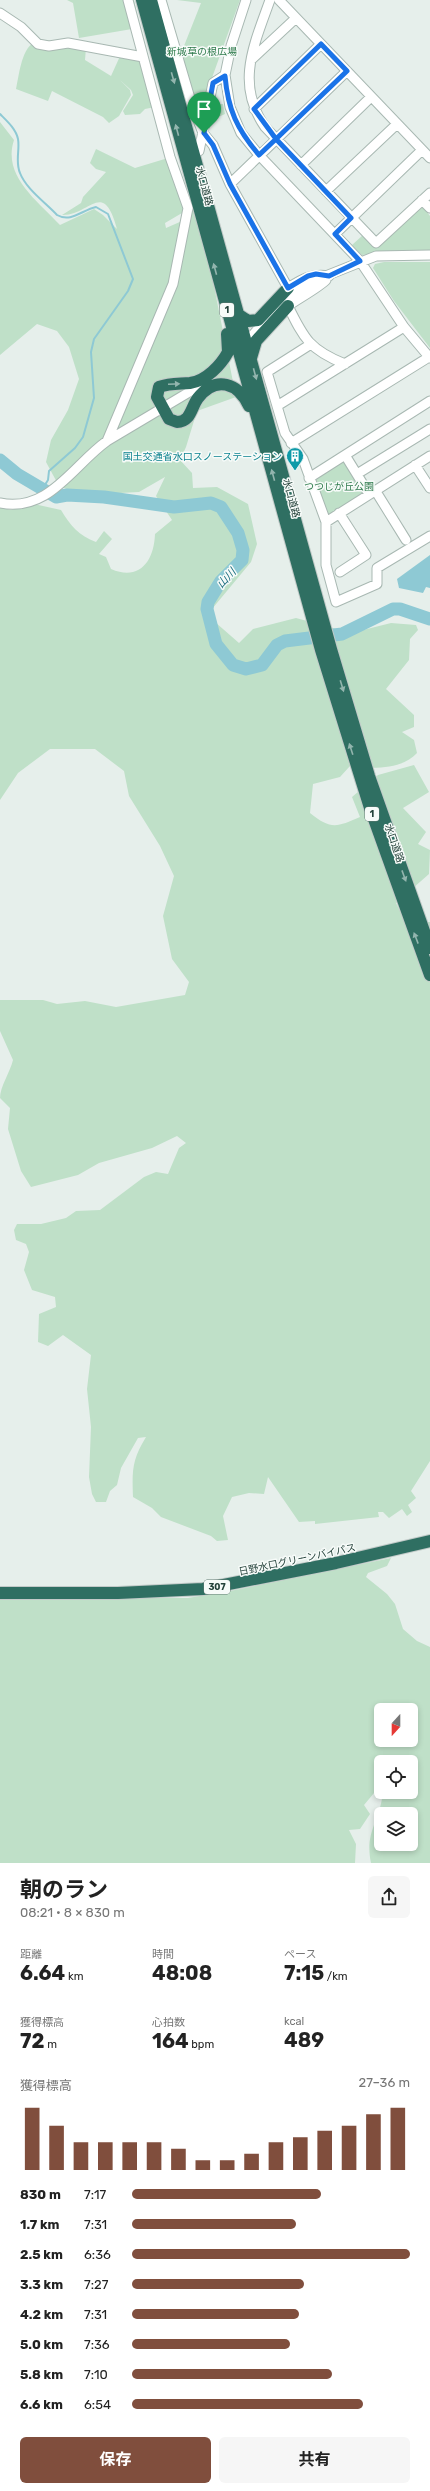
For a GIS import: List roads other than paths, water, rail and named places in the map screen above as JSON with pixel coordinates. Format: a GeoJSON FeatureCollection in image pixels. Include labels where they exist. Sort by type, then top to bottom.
{"type":"FeatureCollection","features":[{"type":"Feature","properties":{"kind":"highway","name":"水口道路"},"geometry":{"type":"LineString","coordinates":[[142,0],[223,297],[326,650],[370,808],[430,975]]}},
{"type":"Feature","properties":{"kind":"highway","name":"水口道路"},"geometry":{"type":"LineString","coordinates":[[151,0],[251,358],[317,620]]}},
{"type":"Feature","properties":{"kind":"highway"},"geometry":{"type":"LineString","coordinates":[[239,316],[248,321],[258,320],[288,288]]}},
{"type":"Feature","properties":{"kind":"highway"},"geometry":{"type":"LineString","coordinates":[[223,297],[220,303],[229,345],[228,353],[213,372],[199,380],[159,387],[156,394],[171,420],[179,423],[188,417],[202,394],[211,388],[224,384],[235,387],[241,392],[257,417]]}},
{"type":"Feature","properties":{"kind":"highway"},"geometry":{"type":"LineString","coordinates":[[251,358],[256,341],[288,306]]}},
{"type":"Feature","properties":{"kind":"highway","name":"水口道路"},"geometry":{"type":"LineString","coordinates":[[326,650],[430,948]]}},
{"type":"Feature","properties":{"kind":"highway","name":"日野水口グリーンバイパス"},"geometry":{"type":"LineString","coordinates":[[0,1593],[118,1593],[204,1589],[336,1563],[430,1541]]}},
{"type":"Feature","properties":{"kind":"street"},"geometry":{"type":"LineString","coordinates":[[107,441],[173,284],[188,208],[187,199],[170,157],[145,55],[128,0]]}},
{"type":"Feature","properties":{"kind":"street"},"geometry":{"type":"LineString","coordinates":[[161,0],[172,47],[192,105],[204,133],[213,145],[230,184],[288,288],[308,276],[316,274],[329,276]]}},
{"type":"Feature","properties":{"kind":"street"},"geometry":{"type":"LineString","coordinates":[[246,0],[231,46],[225,76],[226,93],[234,120],[241,133],[259,155],[360,261],[404,327],[430,357],[291,443]]}},
{"type":"Feature","properties":{"kind":"street"},"geometry":{"type":"LineString","coordinates":[[270,0],[251,60],[248,80],[254,109],[276,139],[376,243],[430,193]]}},
{"type":"Feature","properties":{"kind":"street"},"geometry":{"type":"LineString","coordinates":[[279,0],[430,158]]}},
{"type":"Feature","properties":{"kind":"street"},"geometry":{"type":"LineString","coordinates":[[0,13],[21,27],[38,44],[49,46],[68,43],[145,55]]}},
{"type":"Feature","properties":{"kind":"street"},"geometry":{"type":"LineString","coordinates":[[251,60],[296,18]]}},
{"type":"Feature","properties":{"kind":"street"},"geometry":{"type":"LineString","coordinates":[[254,109],[321,44]]}},
{"type":"Feature","properties":{"kind":"street"},"geometry":{"type":"LineString","coordinates":[[230,184],[347,71]]}},
{"type":"Feature","properties":{"kind":"street"},"geometry":{"type":"LineString","coordinates":[[199,151],[204,133],[213,83],[225,76]]}},
{"type":"Feature","properties":{"kind":"street"},"geometry":{"type":"LineString","coordinates":[[301,165],[372,97]]}},
{"type":"Feature","properties":{"kind":"street"},"geometry":{"type":"LineString","coordinates":[[326,191],[397,124]]}},
{"type":"Feature","properties":{"kind":"street"},"geometry":{"type":"LineString","coordinates":[[335,234],[422,150]]}},
{"type":"Feature","properties":{"kind":"street"},"geometry":{"type":"LineString","coordinates":[[422,200],[430,208]]}},
{"type":"Feature","properties":{"kind":"street"},"geometry":{"type":"LineString","coordinates":[[250,338],[291,295],[305,286],[360,261],[383,255],[430,255]]}},
{"type":"Feature","properties":{"kind":"street"},"geometry":{"type":"LineString","coordinates":[[329,276],[322,285],[301,295],[288,306],[299,329],[320,354],[345,364]]}},
{"type":"Feature","properties":{"kind":"street"},"geometry":{"type":"LineString","coordinates":[[277,406],[404,327]]}},
{"type":"Feature","properties":{"kind":"street"},"geometry":{"type":"LineString","coordinates":[[311,344],[267,372],[285,433],[302,459],[326,522],[326,565],[336,602],[377,584],[377,568],[430,536]]}},
{"type":"Feature","properties":{"kind":"street"},"geometry":{"type":"LineString","coordinates":[[0,503],[18,505],[42,497],[54,489],[107,441],[210,378],[232,358]]}},
{"type":"Feature","properties":{"kind":"street"},"geometry":{"type":"LineString","coordinates":[[309,478],[430,401]]}},
{"type":"Feature","properties":{"kind":"street"},"geometry":{"type":"LineString","coordinates":[[358,474],[430,429]]}},
{"type":"Feature","properties":{"kind":"street"},"geometry":{"type":"LineString","coordinates":[[345,455],[406,540]]}},
{"type":"Feature","properties":{"kind":"street"},"geometry":{"type":"LineString","coordinates":[[326,522],[430,456]]}},
{"type":"Feature","properties":{"kind":"street"},"geometry":{"type":"LineString","coordinates":[[415,465],[430,488]]}},
{"type":"Feature","properties":{"kind":"street"},"geometry":{"type":"LineString","coordinates":[[339,513],[366,555],[340,572]]}},
{"type":"Feature","properties":{"kind":"water"},"geometry":{"type":"Polygon","coordinates":[[[430,555],[430,588],[426,587],[423,593],[399,588],[397,579],[430,555]]]}},
{"type":"Feature","properties":{"kind":"waterway"},"geometry":{"type":"LineString","coordinates":[[0,114],[11,125],[17,135],[19,169],[27,185],[57,215],[62,217],[72,217],[96,207],[108,214],[133,279],[128,291],[94,339],[91,352],[94,398],[83,437],[75,448],[49,471],[48,480],[43,488]]}},
{"type":"Feature","properties":{"kind":"waterway","name":"山川"},"geometry":{"type":"LineString","coordinates":[[0,460],[17,474],[56,497],[67,495],[104,497],[174,507],[211,503],[221,507],[238,533],[243,550],[242,560],[221,581],[208,602],[207,609],[216,644],[233,665],[246,669],[262,665],[277,645],[285,641],[342,634],[393,609],[400,609],[430,619]]}},
{"type":"Feature","properties":{"kind":"place","name":"国土交通省水口スノーステーション"},"geometry":{"type":"Point","coordinates":[295,471]}},
{"type":"Feature","properties":{"kind":"park label","name":"新城草の根広場"},"geometry":{"type":"Point","coordinates":[202,51]}},
{"type":"Feature","properties":{"kind":"park label","name":"つつじが丘公園"},"geometry":{"type":"Point","coordinates":[339,486]}}]}
